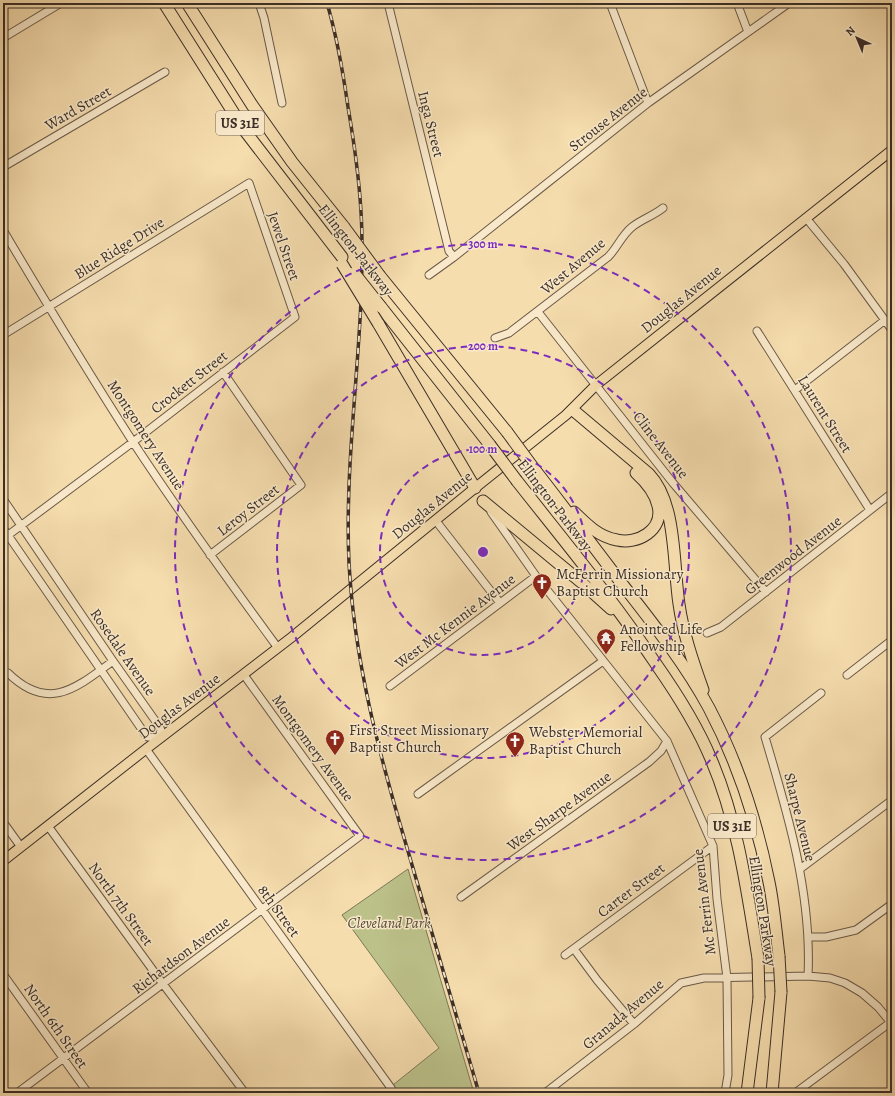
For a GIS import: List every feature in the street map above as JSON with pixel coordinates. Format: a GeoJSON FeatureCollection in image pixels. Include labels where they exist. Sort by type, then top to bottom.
{"type":"FeatureCollection","features":[{"type":"Feature","properties":{"kind":"highway","name":"Ellington Parkway"},"geometry":{"type":"LineString","coordinates":[[164,3],[245,131],[342,260],[490,445],[517,482],[633,629],[681,701],[711,758],[726,799],[746,886],[758,958],[759,998],[747,1093]]}},
{"type":"Feature","properties":{"kind":"highway","name":"Ellington Parkway"},"geometry":{"type":"LineString","coordinates":[[187,3],[252,105],[283,149],[380,276],[507,432],[647,615],[676,656],[708,707],[742,783],[756,826],[769,882],[779,956],[780,992],[772,1093]]}},
{"type":"Feature","properties":{"kind":"highway"},"geometry":{"type":"LineString","coordinates":[[342,260],[475,488]]}},
{"type":"Feature","properties":{"kind":"highway"},"geometry":{"type":"LineString","coordinates":[[547,486],[589,526],[604,536],[616,540],[629,542],[639,540],[647,535],[655,525],[658,517],[658,506],[653,493],[644,480],[583,427],[570,413]]}},
{"type":"Feature","properties":{"kind":"highway"},"geometry":{"type":"LineString","coordinates":[[570,413],[648,474],[654,480],[662,495],[670,520],[679,605],[692,657],[708,707]]}},
{"type":"Feature","properties":{"kind":"highway"},"geometry":{"type":"LineString","coordinates":[[483,501],[582,582],[633,629]]}},
{"type":"Feature","properties":{"kind":"main road","name":"Douglas Avenue"},"geometry":{"type":"LineString","coordinates":[[3,861],[146,748],[278,648],[570,413],[596,384],[892,150]]}},
{"type":"Feature","properties":{"kind":"main road","name":"Mc Ferrin Avenue"},"geometry":{"type":"LineString","coordinates":[[475,488],[483,501]]}},
{"type":"Feature","properties":{"kind":"street"},"geometry":{"type":"LineString","coordinates":[[3,38],[61,3]]}},
{"type":"Feature","properties":{"kind":"street"},"geometry":{"type":"LineString","coordinates":[[259,3],[264,18],[282,103]]}},
{"type":"Feature","properties":{"kind":"street","name":"Inga Street"},"geometry":{"type":"LineString","coordinates":[[388,3],[449,250],[454,256]]}},
{"type":"Feature","properties":{"kind":"street"},"geometry":{"type":"LineString","coordinates":[[610,3],[648,103]]}},
{"type":"Feature","properties":{"kind":"street"},"geometry":{"type":"LineString","coordinates":[[737,3],[748,32]]}},
{"type":"Feature","properties":{"kind":"street","name":"Strouse Avenue"},"geometry":{"type":"LineString","coordinates":[[429,275],[648,103],[789,3]]}},
{"type":"Feature","properties":{"kind":"street","name":"Ward Street"},"geometry":{"type":"LineString","coordinates":[[3,167],[165,72]]}},
{"type":"Feature","properties":{"kind":"street","name":"Blue Ridge Drive"},"geometry":{"type":"LineString","coordinates":[[3,335],[249,183]]}},
{"type":"Feature","properties":{"kind":"street","name":"Jewel Street"},"geometry":{"type":"LineString","coordinates":[[249,183],[295,317]]}},
{"type":"Feature","properties":{"kind":"street","name":"West Avenue"},"geometry":{"type":"LineString","coordinates":[[495,338],[509,333],[538,312],[608,257],[615,249],[621,237],[632,227],[642,220],[654,215],[663,208]]}},
{"type":"Feature","properties":{"kind":"street"},"geometry":{"type":"LineString","coordinates":[[806,218],[844,264],[892,330]]}},
{"type":"Feature","properties":{"kind":"street","name":"Montgomery Avenue"},"geometry":{"type":"LineString","coordinates":[[3,230],[133,442],[210,555],[278,648]]}},
{"type":"Feature","properties":{"kind":"street","name":"Cline Avenue"},"geometry":{"type":"LineString","coordinates":[[538,312],[673,483],[766,592]]}},
{"type":"Feature","properties":{"kind":"street","name":"Crockett Street"},"geometry":{"type":"LineString","coordinates":[[6,537],[133,442],[295,317]]}},
{"type":"Feature","properties":{"kind":"street"},"geometry":{"type":"LineString","coordinates":[[795,390],[885,320]]}},
{"type":"Feature","properties":{"kind":"street","name":"Laurent Street"},"geometry":{"type":"LineString","coordinates":[[756,331],[795,390],[870,510]]}},
{"type":"Feature","properties":{"kind":"street","name":"Leroy Street"},"geometry":{"type":"LineString","coordinates":[[210,555],[301,485],[223,372]]}},
{"type":"Feature","properties":{"kind":"street","name":"Greenwood Avenue"},"geometry":{"type":"LineString","coordinates":[[708,633],[721,627],[892,494]]}},
{"type":"Feature","properties":{"kind":"street","name":"Rosedale Avenue"},"geometry":{"type":"LineString","coordinates":[[3,499],[113,662],[159,726],[161,730],[160,738],[148,737],[145,734],[6,537],[3,528]]}},
{"type":"Feature","properties":{"kind":"street","name":"Mc Ferrin Avenue"},"geometry":{"type":"LineString","coordinates":[[483,501],[536,576],[667,741],[713,846],[717,899],[727,978],[728,1076],[726,1093]]}},
{"type":"Feature","properties":{"kind":"street"},"geometry":{"type":"LineString","coordinates":[[436,520],[500,603]]}},
{"type":"Feature","properties":{"kind":"street","name":"West Mc Kennie Avenue"},"geometry":{"type":"LineString","coordinates":[[390,686],[536,576]]}},
{"type":"Feature","properties":{"kind":"street"},"geometry":{"type":"LineString","coordinates":[[847,675],[892,640]]}},
{"type":"Feature","properties":{"kind":"street"},"geometry":{"type":"LineString","coordinates":[[418,794],[603,660]]}},
{"type":"Feature","properties":{"kind":"street"},"geometry":{"type":"LineString","coordinates":[[8,673],[26,688],[41,693],[53,694],[69,690],[113,662]]}},
{"type":"Feature","properties":{"kind":"street","name":"Montgomery Avenue"},"geometry":{"type":"LineString","coordinates":[[244,675],[360,836]]}},
{"type":"Feature","properties":{"kind":"street","name":"Sharpe Avenue"},"geometry":{"type":"LineString","coordinates":[[808,976],[809,937],[800,869],[785,802],[766,737],[821,693]]}},
{"type":"Feature","properties":{"kind":"street","name":"West Sharpe Avenue"},"geometry":{"type":"LineString","coordinates":[[461,897],[649,762],[661,751],[667,741]]}},
{"type":"Feature","properties":{"kind":"street","name":"8th Street"},"geometry":{"type":"LineString","coordinates":[[146,748],[262,910],[388,1091]]}},
{"type":"Feature","properties":{"kind":"street"},"geometry":{"type":"LineString","coordinates":[[800,869],[892,800]]}},
{"type":"Feature","properties":{"kind":"street"},"geometry":{"type":"LineString","coordinates":[[3,822],[21,847]]}},
{"type":"Feature","properties":{"kind":"street","name":"North 7th Street"},"geometry":{"type":"LineString","coordinates":[[48,826],[163,984],[245,1093]]}},
{"type":"Feature","properties":{"kind":"street","name":"Richardson Avenue"},"geometry":{"type":"LineString","coordinates":[[17,1093],[360,836]]}},
{"type":"Feature","properties":{"kind":"street","name":"Carter Street"},"geometry":{"type":"LineString","coordinates":[[565,955],[713,846]]}},
{"type":"Feature","properties":{"kind":"street"},"geometry":{"type":"LineString","coordinates":[[809,937],[826,937],[856,930],[892,904]]}},
{"type":"Feature","properties":{"kind":"street"},"geometry":{"type":"LineString","coordinates":[[574,949],[597,980],[634,1024]]}},
{"type":"Feature","properties":{"kind":"street","name":"North 6th Street"},"geometry":{"type":"LineString","coordinates":[[3,974],[88,1093]]}},
{"type":"Feature","properties":{"kind":"street","name":"Granada Avenue"},"geometry":{"type":"LineString","coordinates":[[545,1093],[634,1024],[681,984],[704,978],[808,976],[830,978],[845,983],[862,993],[878,1007],[891,1023]]}},
{"type":"Feature","properties":{"kind":"street"},"geometry":{"type":"LineString","coordinates":[[795,1093],[891,1023]]}},
{"type":"Feature","properties":{"kind":"green space","name":"Cleveland Park"},"geometry":{"type":"Polygon","coordinates":[[[408,869],[474,1093],[383,1093],[439,1048],[342,915],[408,869]]]}},
{"type":"Feature","properties":{"kind":"railway"},"geometry":{"type":"LineString","coordinates":[[327,3],[334,29],[344,81],[356,160],[362,223],[361,301],[350,465],[348,530],[349,563],[356,634],[369,704],[386,773],[479,1093]]}},
{"type":"Feature","properties":{"kind":"place","name":"McFerrin Missionary Baptist Church"},"geometry":{"type":"Point","coordinates":[542,600]}},
{"type":"Feature","properties":{"kind":"place","name":"Anointed Life Fellowship"},"geometry":{"type":"Point","coordinates":[606,655]}},
{"type":"Feature","properties":{"kind":"place","name":"First Street Missionary Baptist Church"},"geometry":{"type":"Point","coordinates":[335,756]}},
{"type":"Feature","properties":{"kind":"place","name":"Webster Memorial Baptist Church"},"geometry":{"type":"Point","coordinates":[515,758]}}]}
